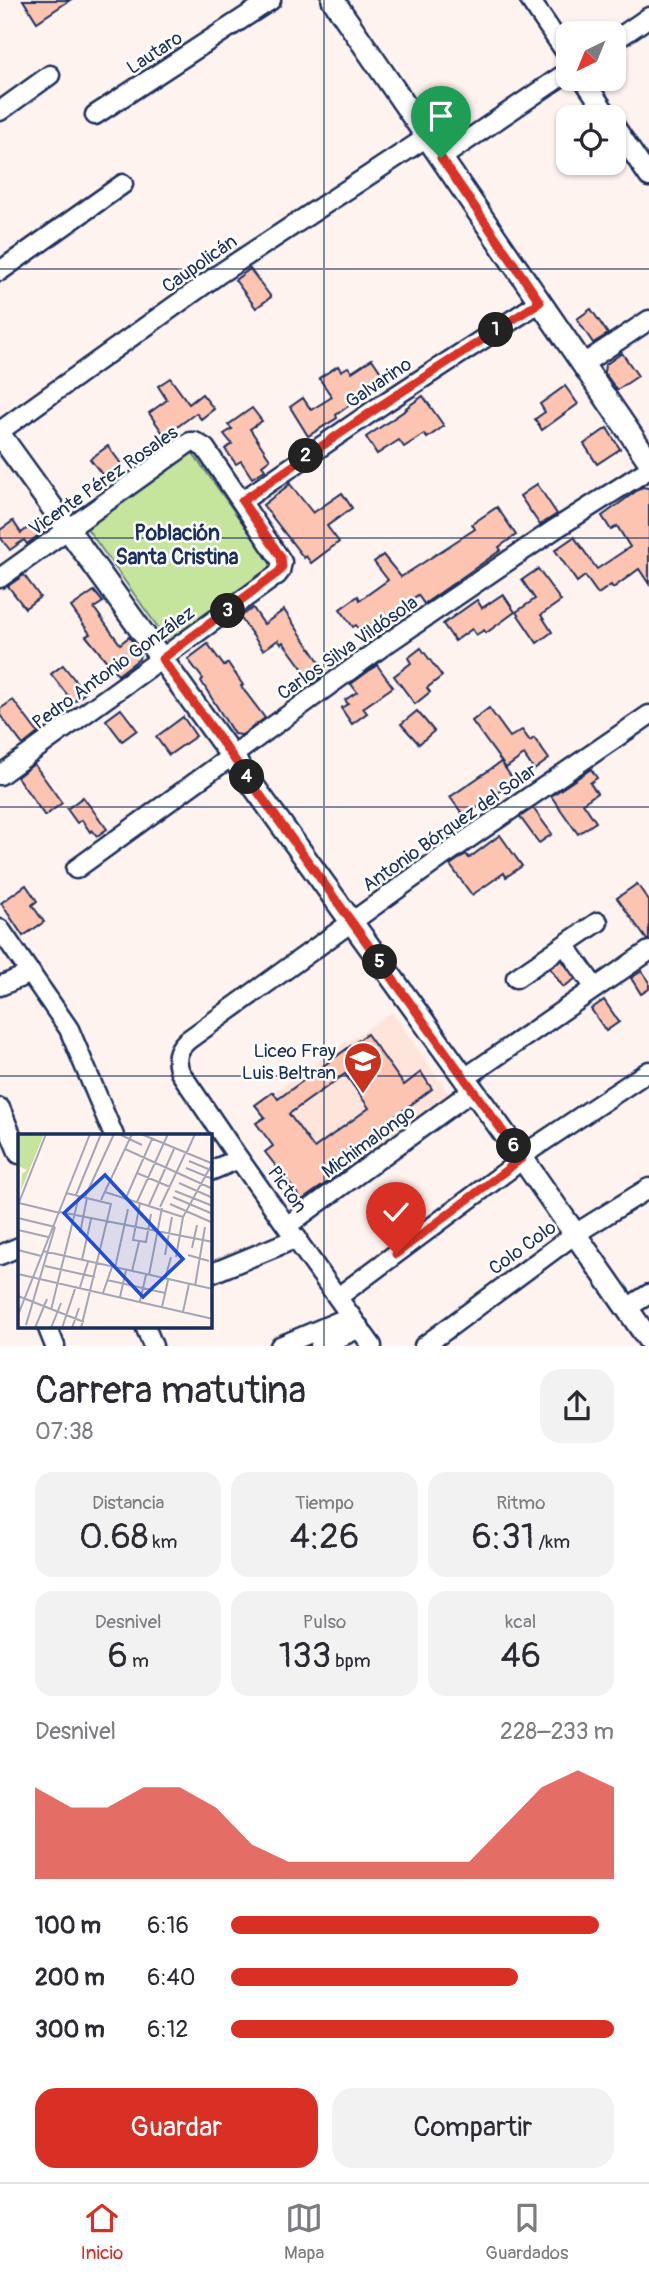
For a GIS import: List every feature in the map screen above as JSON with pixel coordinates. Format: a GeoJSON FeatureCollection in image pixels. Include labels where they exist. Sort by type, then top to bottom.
{"type":"FeatureCollection","features":[{"type":"Feature","properties":{"kind":"street","name":"Lautaro"},"geometry":{"type":"LineString","coordinates":[[95,115],[271,0]]}},
{"type":"Feature","properties":{"kind":"street"},"geometry":{"type":"LineString","coordinates":[[333,0],[649,461]]}},
{"type":"Feature","properties":{"kind":"street"},"geometry":{"type":"LineString","coordinates":[[530,0],[556,38]]}},
{"type":"Feature","properties":{"kind":"street"},"geometry":{"type":"LineString","coordinates":[[626,32],[649,17]]}},
{"type":"Feature","properties":{"kind":"street"},"geometry":{"type":"LineString","coordinates":[[0,111],[50,75]]}},
{"type":"Feature","properties":{"kind":"street"},"geometry":{"type":"LineString","coordinates":[[441,158],[556,80]]}},
{"type":"Feature","properties":{"kind":"street","name":"Caupolicán"},"geometry":{"type":"LineString","coordinates":[[0,433],[209,281],[427,136]]}},
{"type":"Feature","properties":{"kind":"street"},"geometry":{"type":"LineString","coordinates":[[626,143],[649,177]]}},
{"type":"Feature","properties":{"kind":"street"},"geometry":{"type":"LineString","coordinates":[[0,271],[123,184]]}},
{"type":"Feature","properties":{"kind":"street","name":"Galvarino"},"geometry":{"type":"LineString","coordinates":[[242,501],[383,404],[540,302]]}},
{"type":"Feature","properties":{"kind":"street"},"geometry":{"type":"LineString","coordinates":[[583,364],[649,320]]}},
{"type":"Feature","properties":{"kind":"street"},"geometry":{"type":"LineString","coordinates":[[0,433],[522,1158],[649,1340]]}},
{"type":"Feature","properties":{"kind":"street","name":"Vicente Pérez Rosales"},"geometry":{"type":"LineString","coordinates":[[0,578],[184,445],[195,442],[205,448],[242,501]]}},
{"type":"Feature","properties":{"kind":"street","name":"Carlos Silva Vildósola"},"geometry":{"type":"LineString","coordinates":[[76,869],[458,594],[649,469]]}},
{"type":"Feature","properties":{"kind":"street","name":"Pedro Antonio González"},"geometry":{"type":"LineString","coordinates":[[0,775],[277,575],[282,566],[281,557],[242,501]]}},
{"type":"Feature","properties":{"kind":"street","name":"Antonio Bórquez del Solar"},"geometry":{"type":"LineString","coordinates":[[177,1055],[188,1040],[351,922],[511,808],[649,715]]}},
{"type":"Feature","properties":{"kind":"street"},"geometry":{"type":"LineString","coordinates":[[516,978],[598,922]]}},
{"type":"Feature","properties":{"kind":"street"},"geometry":{"type":"LineString","coordinates":[[0,929],[69,1030],[113,1134]]}},
{"type":"Feature","properties":{"kind":"street"},"geometry":{"type":"LineString","coordinates":[[565,945],[595,988]]}},
{"type":"Feature","properties":{"kind":"street","name":"Michimalongo"},"geometry":{"type":"LineString","coordinates":[[212,1273],[293,1232],[469,1084],[595,988],[649,951]]}},
{"type":"Feature","properties":{"kind":"street"},"geometry":{"type":"LineString","coordinates":[[0,986],[31,973]]}},
{"type":"Feature","properties":{"kind":"street","name":"Picton"},"geometry":{"type":"LineString","coordinates":[[177,1055],[180,1072],[372,1346]]}},
{"type":"Feature","properties":{"kind":"street"},"geometry":{"type":"LineString","coordinates":[[338,1297],[532,1149],[649,1071]]}},
{"type":"Feature","properties":{"kind":"street"},"geometry":{"type":"LineString","coordinates":[[0,1108],[18,1152]]}},
{"type":"Feature","properties":{"kind":"street"},"geometry":{"type":"LineString","coordinates":[[212,1170],[239,1159]]}},
{"type":"Feature","properties":{"kind":"street","name":"Colo Colo"},"geometry":{"type":"LineString","coordinates":[[424,1346],[575,1234],[649,1188]]}},
{"type":"Feature","properties":{"kind":"street"},"geometry":{"type":"LineString","coordinates":[[627,1308],[649,1294]]}},
{"type":"Feature","properties":{"kind":"street"},"geometry":{"type":"LineString","coordinates":[[280,1346],[356,1322]]}},
{"type":"Feature","properties":{"kind":"street"},"geometry":{"type":"LineString","coordinates":[[320,1346],[356,1322]]}},
{"type":"Feature","properties":{"kind":"street"},"geometry":{"type":"LineString","coordinates":[[48,1328],[55,1346]]}},
{"type":"Feature","properties":{"kind":"street"},"geometry":{"type":"LineString","coordinates":[[146,1328],[153,1346]]}},
{"type":"Feature","properties":{"kind":"shaded area","name":"Liceo Fray Luis Beltran"},"geometry":{"type":"Polygon","coordinates":[[[392,1012],[452,1098],[339,1180],[273,1092],[392,1012]]]}},
{"type":"Feature","properties":{"kind":"green space"},"geometry":{"type":"Polygon","coordinates":[[[192,452],[276,570],[170,644],[86,527],[192,452]]]}},
{"type":"Feature","properties":{"kind":"building"},"geometry":{"type":"Polygon","coordinates":[[[23,0],[70,0],[37,22],[23,0]]]}},
{"type":"Feature","properties":{"kind":"building"},"geometry":{"type":"Polygon","coordinates":[[[250,269],[271,297],[256,308],[235,280],[250,269]]]}},
{"type":"Feature","properties":{"kind":"building"},"geometry":{"type":"Polygon","coordinates":[[[591,309],[608,334],[593,343],[577,319],[591,309]]]}},
{"type":"Feature","properties":{"kind":"building"},"geometry":{"type":"Polygon","coordinates":[[[622,353],[638,376],[617,390],[604,372],[605,365],[622,353]]]}},
{"type":"Feature","properties":{"kind":"building"},"geometry":{"type":"Polygon","coordinates":[[[372,359],[382,374],[377,377],[380,383],[336,415],[337,418],[308,436],[290,407],[303,398],[311,410],[332,397],[319,378],[338,366],[341,371],[348,367],[352,372],[372,359]]]}},
{"type":"Feature","properties":{"kind":"building"},"geometry":{"type":"Polygon","coordinates":[[[170,378],[189,404],[202,394],[214,409],[201,419],[196,413],[165,436],[149,413],[167,400],[158,386],[170,378]]]}},
{"type":"Feature","properties":{"kind":"building"},"geometry":{"type":"Polygon","coordinates":[[[565,386],[578,404],[542,430],[535,419],[545,412],[540,404],[565,386]]]}},
{"type":"Feature","properties":{"kind":"building"},"geometry":{"type":"Polygon","coordinates":[[[423,396],[444,426],[427,438],[424,434],[404,447],[399,440],[377,454],[366,437],[423,396]]]}},
{"type":"Feature","properties":{"kind":"building"},"geometry":{"type":"Polygon","coordinates":[[[252,408],[262,421],[250,429],[270,459],[262,465],[265,470],[252,478],[241,461],[236,464],[225,449],[232,444],[224,434],[232,429],[228,425],[252,408]]]}},
{"type":"Feature","properties":{"kind":"building"},"geometry":{"type":"Polygon","coordinates":[[[607,428],[620,449],[597,464],[584,444],[607,428]]]}},
{"type":"Feature","properties":{"kind":"building"},"geometry":{"type":"Polygon","coordinates":[[[108,446],[122,465],[105,478],[90,459],[108,446]]]}},
{"type":"Feature","properties":{"kind":"building"},"geometry":{"type":"Polygon","coordinates":[[[290,484],[313,513],[342,493],[352,508],[327,526],[339,542],[311,563],[306,556],[304,558],[263,505],[290,484]]]}},
{"type":"Feature","properties":{"kind":"building"},"geometry":{"type":"Polygon","coordinates":[[[537,484],[557,514],[540,525],[520,496],[537,484]]]}},
{"type":"Feature","properties":{"kind":"building"},"geometry":{"type":"Polygon","coordinates":[[[642,487],[649,488],[649,584],[639,569],[613,588],[611,585],[598,594],[585,576],[577,582],[555,550],[574,537],[597,569],[630,547],[617,526],[611,530],[602,516],[642,487]]]}},
{"type":"Feature","properties":{"kind":"building"},"geometry":{"type":"Polygon","coordinates":[[[497,507],[516,535],[499,547],[501,550],[424,604],[418,595],[396,611],[399,615],[367,640],[356,625],[353,627],[340,609],[358,596],[360,600],[388,580],[374,562],[383,555],[401,577],[475,529],[472,524],[497,507]]]}},
{"type":"Feature","properties":{"kind":"building"},"geometry":{"type":"Polygon","coordinates":[[[41,519],[48,528],[27,544],[24,540],[10,550],[0,537],[0,530],[13,521],[21,533],[41,519]]]}},
{"type":"Feature","properties":{"kind":"building"},"geometry":{"type":"Polygon","coordinates":[[[538,569],[561,601],[541,615],[552,632],[537,643],[516,612],[535,599],[522,580],[538,569]]]}},
{"type":"Feature","properties":{"kind":"building"},"geometry":{"type":"Polygon","coordinates":[[[24,575],[40,597],[25,608],[8,586],[24,575]]]}},
{"type":"Feature","properties":{"kind":"building"},"geometry":{"type":"Polygon","coordinates":[[[94,591],[103,602],[94,608],[120,644],[129,637],[140,653],[139,659],[118,675],[86,636],[90,634],[71,607],[94,591]]]}},
{"type":"Feature","properties":{"kind":"building"},"geometry":{"type":"Polygon","coordinates":[[[503,594],[515,612],[486,633],[484,630],[476,635],[472,629],[455,641],[443,624],[477,600],[482,608],[503,594]]]}},
{"type":"Feature","properties":{"kind":"building"},"geometry":{"type":"Polygon","coordinates":[[[253,608],[264,624],[284,610],[325,670],[321,672],[323,675],[313,683],[283,642],[281,644],[278,640],[263,650],[240,617],[253,608]]]}},
{"type":"Feature","properties":{"kind":"building"},"geometry":{"type":"Polygon","coordinates":[[[208,644],[224,666],[228,663],[265,718],[242,735],[234,734],[201,681],[203,679],[188,659],[208,644]]]}},
{"type":"Feature","properties":{"kind":"building"},"geometry":{"type":"Polygon","coordinates":[[[421,648],[442,676],[427,688],[430,692],[415,704],[394,676],[411,663],[408,658],[421,648]]]}},
{"type":"Feature","properties":{"kind":"building"},"geometry":{"type":"Polygon","coordinates":[[[63,665],[85,693],[73,702],[51,674],[63,665]]]}},
{"type":"Feature","properties":{"kind":"building"},"geometry":{"type":"Polygon","coordinates":[[[377,665],[393,687],[363,708],[367,713],[352,724],[341,708],[348,704],[345,700],[357,692],[351,684],[377,665]]]}},
{"type":"Feature","properties":{"kind":"building"},"geometry":{"type":"Polygon","coordinates":[[[13,700],[38,733],[23,745],[0,715],[0,709],[13,700]]]}},
{"type":"Feature","properties":{"kind":"building"},"geometry":{"type":"Polygon","coordinates":[[[489,708],[510,737],[522,730],[530,741],[534,738],[549,759],[534,770],[524,755],[506,768],[472,721],[489,708]]]}},
{"type":"Feature","properties":{"kind":"building"},"geometry":{"type":"Polygon","coordinates":[[[121,709],[137,730],[122,741],[106,720],[121,709]]]}},
{"type":"Feature","properties":{"kind":"building"},"geometry":{"type":"Polygon","coordinates":[[[417,711],[434,731],[419,744],[401,724],[417,711]]]}},
{"type":"Feature","properties":{"kind":"building"},"geometry":{"type":"Polygon","coordinates":[[[183,717],[196,736],[169,755],[156,737],[183,717]]]}},
{"type":"Feature","properties":{"kind":"building"},"geometry":{"type":"Polygon","coordinates":[[[501,762],[514,781],[464,816],[450,797],[501,762]]]}},
{"type":"Feature","properties":{"kind":"building"},"geometry":{"type":"Polygon","coordinates":[[[34,764],[62,803],[45,816],[17,777],[34,764]]]}},
{"type":"Feature","properties":{"kind":"building"},"geometry":{"type":"Polygon","coordinates":[[[591,769],[597,778],[590,783],[597,793],[583,803],[596,822],[578,834],[551,796],[591,769]]]}},
{"type":"Feature","properties":{"kind":"building"},"geometry":{"type":"Polygon","coordinates":[[[83,797],[107,829],[97,836],[92,830],[90,832],[82,820],[77,823],[67,809],[83,797]]]}},
{"type":"Feature","properties":{"kind":"building"},"geometry":{"type":"Polygon","coordinates":[[[533,808],[552,834],[539,843],[520,817],[533,808]]]}},
{"type":"Feature","properties":{"kind":"building"},"geometry":{"type":"Polygon","coordinates":[[[500,835],[522,866],[506,877],[504,873],[472,895],[450,865],[466,854],[469,858],[500,835]]]}},
{"type":"Feature","properties":{"kind":"building"},"geometry":{"type":"Polygon","coordinates":[[[637,884],[649,901],[649,940],[617,898],[637,884]]]}},
{"type":"Feature","properties":{"kind":"building"},"geometry":{"type":"Polygon","coordinates":[[[26,885],[37,901],[32,905],[44,922],[23,936],[1,903],[26,885]]]}},
{"type":"Feature","properties":{"kind":"building"},"geometry":{"type":"Polygon","coordinates":[[[562,960],[575,979],[563,987],[550,968],[562,960]]]}},
{"type":"Feature","properties":{"kind":"building"},"geometry":{"type":"Polygon","coordinates":[[[642,971],[649,981],[649,989],[641,994],[631,978],[642,971]]]}},
{"type":"Feature","properties":{"kind":"building"},"geometry":{"type":"Polygon","coordinates":[[[604,1000],[619,1022],[606,1031],[591,1009],[604,1000]]]}},
{"type":"Feature","properties":{"kind":"building"},"geometry":{"type":"Polygon","coordinates":[[[367,1034],[404,1085],[421,1072],[432,1089],[327,1167],[335,1177],[302,1200],[265,1152],[273,1146],[256,1123],[265,1117],[255,1105],[273,1092],[278,1099],[367,1034]],[[345,1074],[289,1114],[314,1148],[369,1108],[345,1074]]]}},
{"type":"Feature","properties":{"kind":"place","name":"Liceo Fray Luis Beltran"},"geometry":{"type":"Point","coordinates":[363,1095]}},
{"type":"Feature","properties":{"kind":"district","name":"Población Santa Cristina"},"geometry":{"type":"Point","coordinates":[177,545]}},
{"type":"Feature","properties":{"kind":"route"},"geometry":{"type":"LineString","coordinates":[[396,1254],[522,1158],[162,659],[280,571],[281,557],[242,501],[383,404],[540,302],[441,158]]}}]}
